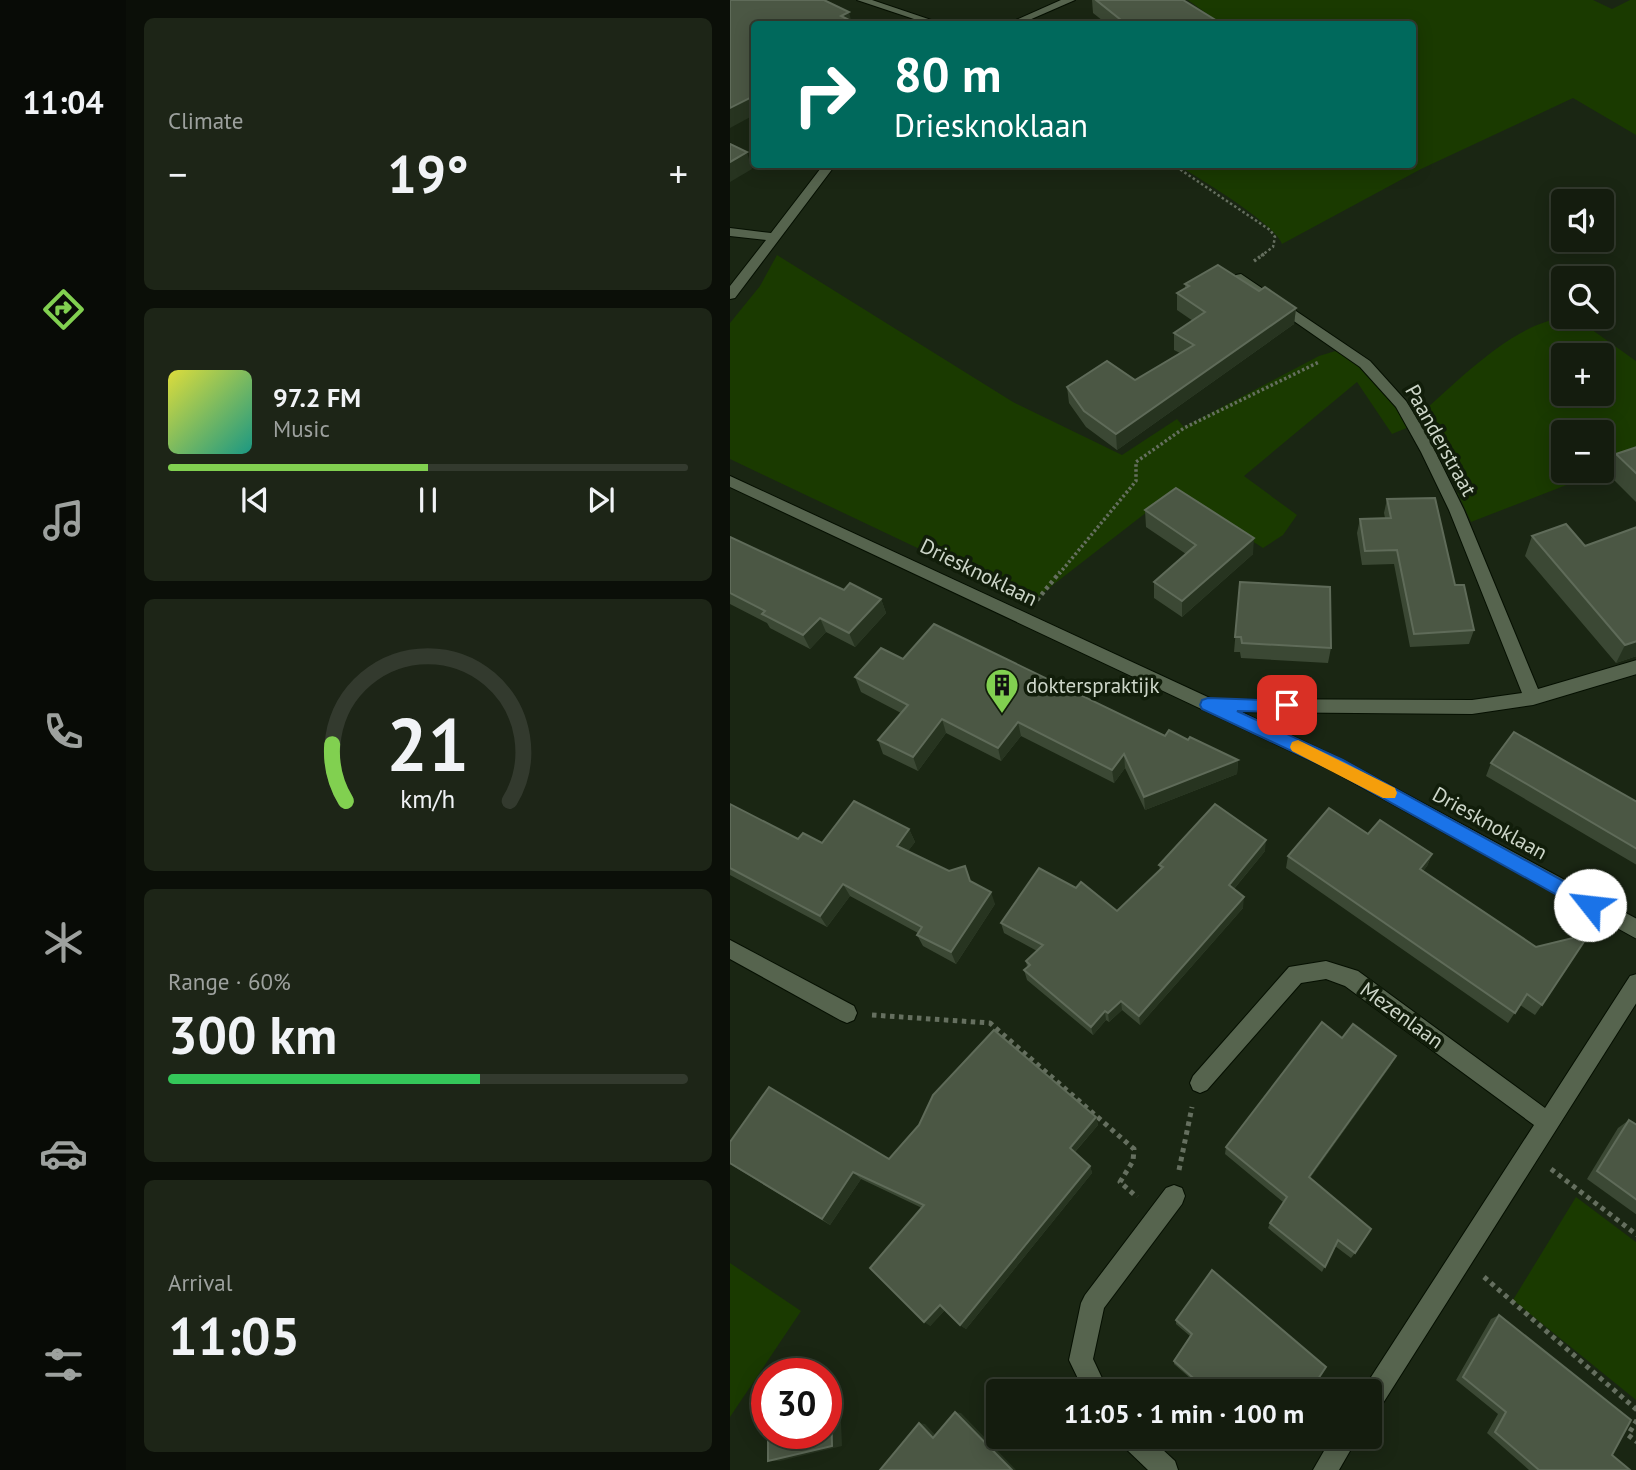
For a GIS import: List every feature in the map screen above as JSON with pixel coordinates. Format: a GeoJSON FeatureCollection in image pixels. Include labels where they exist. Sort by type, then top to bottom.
{"type":"FeatureCollection","features":[{"type":"Feature","properties":{"kind":"street"},"geometry":{"type":"LineString","coordinates":[[861,0],[927,21]]}},
{"type":"Feature","properties":{"kind":"street"},"geometry":{"type":"LineString","coordinates":[[1019,21],[1070,0]]}},
{"type":"Feature","properties":{"kind":"street"},"geometry":{"type":"LineString","coordinates":[[881,8],[902,21]]}},
{"type":"Feature","properties":{"kind":"street"},"geometry":{"type":"LineString","coordinates":[[730,295],[827,168]]}},
{"type":"Feature","properties":{"kind":"street"},"geometry":{"type":"LineString","coordinates":[[730,232],[776,237]]}},
{"type":"Feature","properties":{"kind":"street","name":"Paanderstraat"},"geometry":{"type":"LineString","coordinates":[[1241,278],[1350,352],[1378,375],[1413,424],[1470,538],[1533,698]]}},
{"type":"Feature","properties":{"kind":"street","name":"Driesknoklaan"},"geometry":{"type":"LineString","coordinates":[[730,481],[1337,765],[1636,930]]}},
{"type":"Feature","properties":{"kind":"street","name":"Driesknoklaan"},"geometry":{"type":"LineString","coordinates":[[1208,705],[1472,707],[1533,698],[1636,667]]}},
{"type":"Feature","properties":{"kind":"street"},"geometry":{"type":"LineString","coordinates":[[730,949],[847,1013]]}},
{"type":"Feature","properties":{"kind":"street","name":"Mezenlaan"},"geometry":{"type":"LineString","coordinates":[[1200,1083],[1296,974],[1326,970],[1351,978],[1547,1122]]}},
{"type":"Feature","properties":{"kind":"street"},"geometry":{"type":"LineString","coordinates":[[1382,1382],[1636,984]]}},
{"type":"Feature","properties":{"kind":"street"},"geometry":{"type":"LineString","coordinates":[[1090,1379],[1081,1360],[1093,1303],[1174,1196]]}},
{"type":"Feature","properties":{"kind":"street"},"geometry":{"type":"LineString","coordinates":[[1144,1449],[1166,1470]]}},
{"type":"Feature","properties":{"kind":"street"},"geometry":{"type":"LineString","coordinates":[[1325,1470],[1339,1449]]}},
{"type":"Feature","properties":{"kind":"path"},"geometry":{"type":"LineString","coordinates":[[1178,168],[1270,230],[1275,237],[1273,247],[1242,271],[1241,278]]}},
{"type":"Feature","properties":{"kind":"path"},"geometry":{"type":"LineString","coordinates":[[1025,620],[1041,593],[1136,481],[1135,462],[1184,428],[1308,365],[1350,352]]}},
{"type":"Feature","properties":{"kind":"path"},"geometry":{"type":"LineString","coordinates":[[847,1013],[990,1023],[1134,1149],[1133,1161],[1120,1182],[1158,1216]]}},
{"type":"Feature","properties":{"kind":"path"},"geometry":{"type":"LineString","coordinates":[[1174,1196],[1194,1096],[1200,1083]]}},
{"type":"Feature","properties":{"kind":"path"},"geometry":{"type":"LineString","coordinates":[[1528,1152],[1636,1235]]}},
{"type":"Feature","properties":{"kind":"path"},"geometry":{"type":"LineString","coordinates":[[1461,1257],[1636,1410]]}},
{"type":"Feature","properties":{"kind":"path"},"geometry":{"type":"LineString","coordinates":[[1636,1420],[1628,1435],[1636,1441]]}},
{"type":"Feature","properties":{"kind":"green space"},"geometry":{"type":"Polygon","coordinates":[[[1188,0],[1593,0],[1612,9],[1630,0],[1636,0],[1636,135],[1573,98],[1421,169],[1282,244],[1265,224],[1251,213],[1183,168],[1416,168],[1416,21],[1217,21],[1188,0]]]}},
{"type":"Feature","properties":{"kind":"green space"},"geometry":{"type":"Polygon","coordinates":[[[777,255],[1013,402],[1122,455],[1177,419],[1184,427],[1319,356],[1342,349],[1382,386],[1409,427],[1392,434],[1357,382],[1244,476],[1297,515],[1283,535],[1263,548],[1174,491],[1031,602],[730,459],[730,323],[760,286],[777,255]]]}},
{"type":"Feature","properties":{"kind":"green space"},"geometry":{"type":"Polygon","coordinates":[[[1551,321],[1551,329],[1591,329],[1611,343],[1551,343],[1551,406],[1614,406],[1614,345],[1636,361],[1636,458],[1614,467],[1614,420],[1551,420],[1551,483],[1572,483],[1471,522],[1421,413],[1492,352],[1532,327],[1551,321]]]}},
{"type":"Feature","properties":{"kind":"green space"},"geometry":{"type":"Polygon","coordinates":[[[1576,1197],[1636,1242],[1636,1400],[1513,1300],[1576,1197]]]}},
{"type":"Feature","properties":{"kind":"green space"},"geometry":{"type":"Polygon","coordinates":[[[730,1263],[801,1311],[770,1358],[751,1358],[751,1386],[730,1417],[730,1263]]]}},
{"type":"Feature","properties":{"kind":"building"},"geometry":{"type":"Polygon","coordinates":[[[730,0],[824,0],[849,12],[841,16],[851,21],[751,21],[751,98],[730,108],[730,0]]]}},
{"type":"Feature","properties":{"kind":"building"},"geometry":{"type":"Polygon","coordinates":[[[1096,0],[1183,0],[1217,21],[1122,21],[1096,0]]]}},
{"type":"Feature","properties":{"kind":"building"},"geometry":{"type":"Polygon","coordinates":[[[730,144],[747,152],[730,162],[730,144]]]}},
{"type":"Feature","properties":{"kind":"building"},"geometry":{"type":"Polygon","coordinates":[[[1218,265],[1259,291],[1265,287],[1296,308],[1116,434],[1084,411],[1067,387],[1107,361],[1135,380],[1194,345],[1174,333],[1205,312],[1177,293],[1189,286],[1185,284],[1218,265]]]}},
{"type":"Feature","properties":{"kind":"building"},"geometry":{"type":"Polygon","coordinates":[[[1637,447],[1637,474],[1616,454],[1637,447]]]}},
{"type":"Feature","properties":{"kind":"building"},"geometry":{"type":"Polygon","coordinates":[[[1176,488],[1254,538],[1182,601],[1154,582],[1196,545],[1145,510],[1176,488]]]}},
{"type":"Feature","properties":{"kind":"building"},"geometry":{"type":"Polygon","coordinates":[[[1435,498],[1455,585],[1464,585],[1474,630],[1414,634],[1397,550],[1365,551],[1360,519],[1391,518],[1387,499],[1435,498]]]}},
{"type":"Feature","properties":{"kind":"building"},"geometry":{"type":"Polygon","coordinates":[[[1566,524],[1585,546],[1637,527],[1637,641],[1625,645],[1532,536],[1566,524]]]}},
{"type":"Feature","properties":{"kind":"building"},"geometry":{"type":"Polygon","coordinates":[[[730,537],[844,590],[850,583],[881,599],[849,633],[820,618],[803,635],[762,614],[765,611],[730,593],[730,537]]]}},
{"type":"Feature","properties":{"kind":"building"},"geometry":{"type":"Polygon","coordinates":[[[1240,582],[1330,587],[1331,648],[1242,643],[1241,637],[1235,637],[1240,582]]]}},
{"type":"Feature","properties":{"kind":"building"},"geometry":{"type":"Polygon","coordinates":[[[934,624],[1165,736],[1169,730],[1238,760],[1144,797],[1124,754],[1112,770],[1018,722],[998,748],[942,719],[913,757],[878,740],[908,705],[855,677],[881,648],[903,659],[934,624]]]}},
{"type":"Feature","properties":{"kind":"building"},"geometry":{"type":"Polygon","coordinates":[[[1514,732],[1637,802],[1637,849],[1491,763],[1514,732]]]}},
{"type":"Feature","properties":{"kind":"building"},"geometry":{"type":"Polygon","coordinates":[[[854,801],[909,829],[897,846],[949,871],[965,866],[970,881],[991,892],[951,952],[917,935],[922,927],[843,884],[820,916],[730,868],[730,804],[798,839],[803,833],[822,843],[854,801]]]}},
{"type":"Feature","properties":{"kind":"building"},"geometry":{"type":"Polygon","coordinates":[[[1215,804],[1266,840],[1229,885],[1244,897],[1139,1016],[1121,1001],[1108,1013],[1105,1011],[1091,1027],[1024,970],[1030,965],[1026,961],[1043,945],[1001,923],[1039,868],[1076,888],[1081,882],[1117,911],[1163,867],[1159,865],[1215,804]]]}},
{"type":"Feature","properties":{"kind":"building"},"geometry":{"type":"Polygon","coordinates":[[[1329,808],[1368,834],[1380,820],[1432,854],[1420,869],[1536,947],[1589,934],[1542,1005],[1527,994],[1515,1013],[1288,856],[1329,808]]]}},
{"type":"Feature","properties":{"kind":"building"},"geometry":{"type":"Polygon","coordinates":[[[1322,1022],[1342,1038],[1353,1024],[1396,1056],[1309,1177],[1371,1229],[1355,1253],[1338,1240],[1325,1267],[1270,1223],[1287,1197],[1226,1147],[1322,1022]]]}},
{"type":"Feature","properties":{"kind":"building"},"geometry":{"type":"Polygon","coordinates":[[[994,1030],[1096,1117],[1070,1148],[1090,1166],[960,1325],[940,1305],[924,1322],[870,1268],[924,1205],[853,1172],[822,1219],[730,1163],[730,1142],[769,1087],[889,1159],[919,1125],[933,1095],[994,1030]]]}},
{"type":"Feature","properties":{"kind":"building"},"geometry":{"type":"Polygon","coordinates":[[[1629,1120],[1637,1125],[1637,1200],[1597,1171],[1629,1120]]]}},
{"type":"Feature","properties":{"kind":"building"},"geometry":{"type":"Polygon","coordinates":[[[1212,1270],[1326,1367],[1318,1379],[1194,1379],[1174,1361],[1192,1334],[1176,1320],[1212,1270]]]}},
{"type":"Feature","properties":{"kind":"building"},"geometry":{"type":"Polygon","coordinates":[[[1499,1315],[1631,1420],[1612,1455],[1630,1470],[1539,1470],[1495,1432],[1506,1412],[1463,1377],[1499,1315]]]}},
{"type":"Feature","properties":{"kind":"building"},"geometry":{"type":"Polygon","coordinates":[[[955,1412],[986,1444],[986,1449],[991,1449],[1012,1470],[880,1470],[919,1423],[933,1438],[955,1412]]]}},
{"type":"Feature","properties":{"kind":"building"},"geometry":{"type":"Polygon","coordinates":[[[768,1449],[819,1449],[768,1461],[768,1449]]]}},
{"type":"Feature","properties":{"kind":"slow traffic"},"geometry":{"type":"LineString","coordinates":[[1298,747],[1389,793]]}},
{"type":"Feature","properties":{"kind":"place","name":"dokterspraktijk"},"geometry":{"type":"Point","coordinates":[1002,715]}},
{"type":"Feature","properties":{"kind":"route"},"geometry":{"type":"LineString","coordinates":[[1287,705],[1208,705],[1337,765],[1590,905]]}}]}
